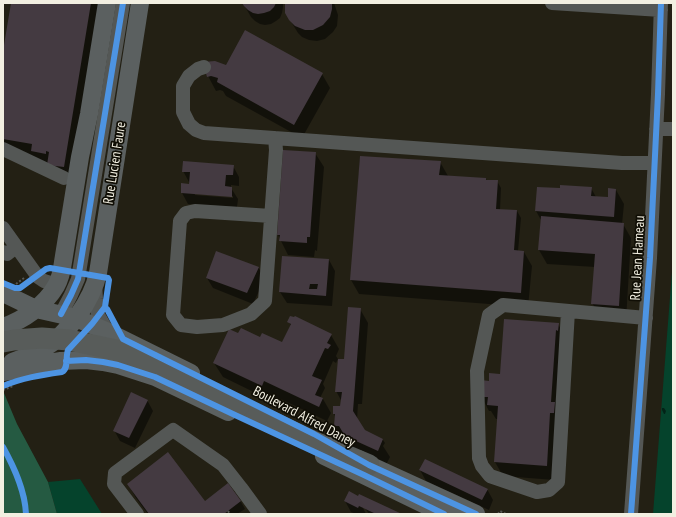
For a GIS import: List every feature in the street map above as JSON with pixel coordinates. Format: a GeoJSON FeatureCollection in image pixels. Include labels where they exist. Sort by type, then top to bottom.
{"type":"FeatureCollection","features":[{"type":"Feature","properties":{"kind":"highway"},"geometry":{"type":"LineString","coordinates":[[3,342],[42,338],[69,340],[116,350],[310,440],[369,465]]}},
{"type":"Feature","properties":{"kind":"main road"},"geometry":{"type":"LineString","coordinates":[[3,327],[22,319],[36,309],[50,296],[56,285],[62,266],[80,157],[89,114],[106,3]]}},
{"type":"Feature","properties":{"kind":"main road","name":"Rue Lucien Faure"},"geometry":{"type":"LineString","coordinates":[[3,365],[35,354],[57,338],[68,316],[84,306],[95,282],[140,3]]}},
{"type":"Feature","properties":{"kind":"main road","name":"Boulevard Alfred Daney"},"geometry":{"type":"LineString","coordinates":[[8,288],[36,309],[68,316],[115,336],[314,434],[369,465],[476,514]]}},
{"type":"Feature","properties":{"kind":"main road"},"geometry":{"type":"LineString","coordinates":[[3,359],[21,348],[33,335],[36,309]]}},
{"type":"Feature","properties":{"kind":"main road","name":"Boulevard Alfred Daney"},"geometry":{"type":"LineString","coordinates":[[12,375],[49,363],[66,361],[86,360],[118,365],[155,377],[444,514]]}},
{"type":"Feature","properties":{"kind":"street"},"geometry":{"type":"LineString","coordinates":[[68,316],[71,295],[78,279],[122,3]]}},
{"type":"Feature","properties":{"kind":"street"},"geometry":{"type":"LineString","coordinates":[[552,3],[661,6]]}},
{"type":"Feature","properties":{"kind":"street","name":"Rue Jean Hameau"},"geometry":{"type":"LineString","coordinates":[[631,514],[650,258],[661,6]]}},
{"type":"Feature","properties":{"kind":"street"},"geometry":{"type":"LineString","coordinates":[[204,67],[198,69],[189,76],[183,86],[183,112],[189,124],[196,130],[204,133],[622,163],[654,163]]}},
{"type":"Feature","properties":{"kind":"street"},"geometry":{"type":"LineString","coordinates":[[656,129],[673,129]]}},
{"type":"Feature","properties":{"kind":"street"},"geometry":{"type":"LineString","coordinates":[[271,216],[195,211],[186,214],[180,220],[173,314],[181,325],[197,328],[223,325],[251,314],[264,301],[271,216],[276,150],[275,138]]}},
{"type":"Feature","properties":{"kind":"street"},"geometry":{"type":"LineString","coordinates":[[3,149],[64,178]]}},
{"type":"Feature","properties":{"kind":"street"},"geometry":{"type":"LineString","coordinates":[[3,228],[16,247],[31,277],[56,285]]}},
{"type":"Feature","properties":{"kind":"street"},"geometry":{"type":"LineString","coordinates":[[3,252],[7,254],[16,247]]}},
{"type":"Feature","properties":{"kind":"street"},"geometry":{"type":"LineString","coordinates":[[95,282],[98,315],[115,336]]}},
{"type":"Feature","properties":{"kind":"street"},"geometry":{"type":"LineString","coordinates":[[568,311],[558,482],[549,490],[537,492],[490,476],[482,466],[479,458],[477,372],[489,315],[503,305],[646,318]]}},
{"type":"Feature","properties":{"kind":"street"},"geometry":{"type":"LineString","coordinates":[[136,514],[114,484],[115,473],[173,430],[223,465],[242,488],[260,514]]}},
{"type":"Feature","properties":{"kind":"path"},"geometry":{"type":"LineString","coordinates":[[8,288],[20,288],[31,277]]}},
{"type":"Feature","properties":{"kind":"path"},"geometry":{"type":"LineString","coordinates":[[8,288],[31,277]]}},
{"type":"Feature","properties":{"kind":"path"},"geometry":{"type":"LineString","coordinates":[[3,386],[12,375]]}},
{"type":"Feature","properties":{"kind":"path"},"geometry":{"type":"LineString","coordinates":[[498,514],[500,511],[506,514]]}},
{"type":"Feature","properties":{"kind":"green space"},"geometry":{"type":"Polygon","coordinates":[[[673,259],[673,514],[653,514],[673,259]]]}},
{"type":"Feature","properties":{"kind":"green space"},"geometry":{"type":"Polygon","coordinates":[[[3,393],[17,424],[48,482],[57,514],[3,514],[3,393]]]}},
{"type":"Feature","properties":{"kind":"green space"},"geometry":{"type":"Polygon","coordinates":[[[80,479],[102,514],[57,514],[48,482],[80,479]]]}},
{"type":"Feature","properties":{"kind":"building"},"geometry":{"type":"Polygon","coordinates":[[[11,3],[91,3],[64,167],[47,165],[49,152],[46,151],[46,154],[31,151],[32,144],[3,139],[3,51],[11,3]]]}},
{"type":"Feature","properties":{"kind":"building"},"geometry":{"type":"Polygon","coordinates":[[[242,3],[276,3],[270,11],[258,14],[248,10],[242,3]]]}},
{"type":"Feature","properties":{"kind":"building"},"geometry":{"type":"Polygon","coordinates":[[[285,3],[332,3],[332,9],[330,17],[323,25],[313,30],[305,30],[295,26],[289,20],[285,13],[285,3]]]}},
{"type":"Feature","properties":{"kind":"building"},"geometry":{"type":"Polygon","coordinates":[[[245,30],[323,73],[294,125],[217,82],[218,78],[211,76],[207,77],[203,62],[215,61],[226,65],[245,30]]]}},
{"type":"Feature","properties":{"kind":"building"},"geometry":{"type":"Polygon","coordinates":[[[283,150],[316,152],[310,237],[307,237],[307,243],[279,241],[280,235],[277,235],[283,150]]]}},
{"type":"Feature","properties":{"kind":"building"},"geometry":{"type":"Polygon","coordinates":[[[360,156],[441,161],[439,175],[498,180],[496,209],[517,210],[514,250],[524,251],[521,293],[350,280],[360,156]]]}},
{"type":"Feature","properties":{"kind":"building"},"geometry":{"type":"Polygon","coordinates":[[[183,161],[234,165],[233,175],[226,175],[225,186],[232,187],[232,197],[181,193],[181,183],[189,184],[190,172],[182,172],[183,161]]]}},
{"type":"Feature","properties":{"kind":"building"},"geometry":{"type":"Polygon","coordinates":[[[560,185],[592,187],[591,196],[608,197],[608,188],[616,189],[614,217],[535,211],[537,187],[560,188],[560,185]]]}},
{"type":"Feature","properties":{"kind":"building"},"geometry":{"type":"Polygon","coordinates":[[[541,216],[624,223],[619,306],[591,304],[595,254],[538,250],[541,216]]]}},
{"type":"Feature","properties":{"kind":"building"},"geometry":{"type":"Polygon","coordinates":[[[216,251],[259,267],[247,293],[206,278],[216,251]]]}},
{"type":"Feature","properties":{"kind":"building"},"geometry":{"type":"Polygon","coordinates":[[[282,256],[329,259],[326,296],[279,292],[282,256]],[[310,284],[309,289],[317,289],[318,284],[310,284]]]}},
{"type":"Feature","properties":{"kind":"building"},"geometry":{"type":"Polygon","coordinates":[[[348,307],[361,308],[353,411],[365,430],[383,439],[378,451],[345,436],[339,426],[334,426],[335,414],[333,414],[333,406],[340,406],[342,392],[335,392],[338,359],[344,359],[348,307]]]}},
{"type":"Feature","properties":{"kind":"building"},"geometry":{"type":"Polygon","coordinates":[[[290,316],[295,316],[332,334],[327,343],[331,345],[328,349],[325,348],[312,376],[322,380],[315,395],[323,398],[319,407],[264,381],[262,386],[213,363],[229,329],[238,333],[241,328],[260,337],[262,333],[282,342],[291,324],[287,322],[290,316]]]}},
{"type":"Feature","properties":{"kind":"building"},"geometry":{"type":"Polygon","coordinates":[[[504,319],[559,323],[558,331],[556,330],[551,402],[555,402],[554,413],[550,413],[547,466],[494,462],[498,406],[487,405],[488,397],[480,397],[481,380],[489,381],[489,373],[500,374],[504,319]]]}},
{"type":"Feature","properties":{"kind":"building"},"geometry":{"type":"Polygon","coordinates":[[[131,392],[148,400],[129,438],[113,431],[131,392]]]}},
{"type":"Feature","properties":{"kind":"building"},"geometry":{"type":"Polygon","coordinates":[[[168,452],[205,501],[228,483],[241,501],[224,514],[149,514],[127,484],[168,452]]]}},
{"type":"Feature","properties":{"kind":"building"},"geometry":{"type":"Polygon","coordinates":[[[425,459],[488,489],[482,500],[419,470],[425,459]]]}},
{"type":"Feature","properties":{"kind":"building"},"geometry":{"type":"Polygon","coordinates":[[[349,491],[358,496],[359,494],[402,514],[376,514],[359,506],[358,508],[344,501],[349,491]]]}},
{"type":"Feature","properties":{"kind":"cycle path"},"geometry":{"type":"LineString","coordinates":[[61,314],[78,279],[123,3]]}},
{"type":"Feature","properties":{"kind":"cycle path"},"geometry":{"type":"LineString","coordinates":[[631,514],[650,258],[661,3]]}},
{"type":"Feature","properties":{"kind":"cycle path"},"geometry":{"type":"LineString","coordinates":[[3,283],[15,288],[20,288],[46,269],[50,268],[108,278],[109,280],[105,307],[92,324],[68,350],[64,370],[62,372],[24,379],[3,386]]}},
{"type":"Feature","properties":{"kind":"cycle path"},"geometry":{"type":"LineString","coordinates":[[105,307],[123,339],[314,434],[369,465],[476,514]]}},
{"type":"Feature","properties":{"kind":"cycle path"},"geometry":{"type":"LineString","coordinates":[[66,361],[86,360],[103,362],[118,365],[155,377],[444,514]]}},
{"type":"Feature","properties":{"kind":"cycle path"},"geometry":{"type":"LineString","coordinates":[[3,447],[15,471],[24,496],[26,514]]}}]}
